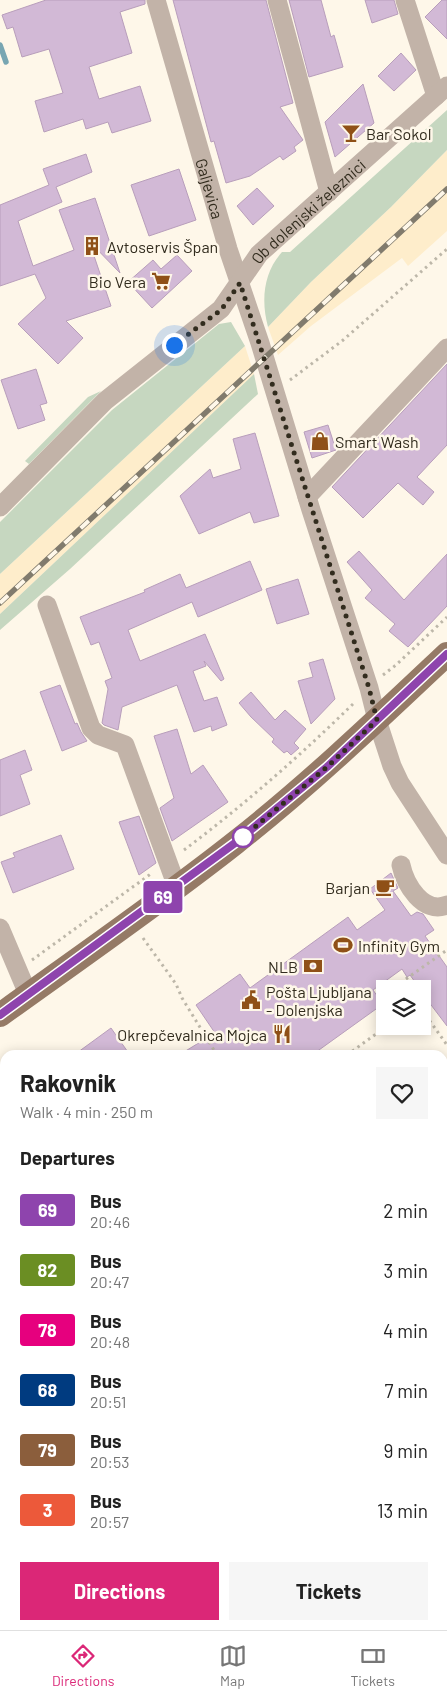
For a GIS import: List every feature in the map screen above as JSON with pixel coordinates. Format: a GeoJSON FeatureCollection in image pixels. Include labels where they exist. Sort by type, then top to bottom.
{"type":"FeatureCollection","features":[{"type":"Feature","properties":{"kind":"main road"},"geometry":{"type":"LineString","coordinates":[[0,1014],[235,843],[327,767],[447,654]]}},
{"type":"Feature","properties":{"kind":"street","name":"Galjevica"},"geometry":{"type":"LineString","coordinates":[[156,0],[228,249],[367,681],[392,766],[400,783],[447,855]]}},
{"type":"Feature","properties":{"kind":"street"},"geometry":{"type":"LineString","coordinates":[[276,0],[329,192]]}},
{"type":"Feature","properties":{"kind":"street"},"geometry":{"type":"LineString","coordinates":[[405,0],[442,91]]}},
{"type":"Feature","properties":{"kind":"street","name":"Ob dolenjski železnici"},"geometry":{"type":"LineString","coordinates":[[0,507],[105,401],[221,310],[259,254],[442,91]]}},
{"type":"Feature","properties":{"kind":"street"},"geometry":{"type":"LineString","coordinates":[[307,497],[447,348]]}},
{"type":"Feature","properties":{"kind":"street"},"geometry":{"type":"LineString","coordinates":[[47,605],[91,728],[98,735],[125,745],[177,887]]}},
{"type":"Feature","properties":{"kind":"street"},"geometry":{"type":"LineString","coordinates":[[447,895],[438,896],[426,892],[415,876],[401,865],[404,879],[421,900],[431,906],[447,905]]}},
{"type":"Feature","properties":{"kind":"street"},"geometry":{"type":"LineString","coordinates":[[0,928],[28,994]]}},
{"type":"Feature","properties":{"kind":"path"},"geometry":{"type":"LineString","coordinates":[[275,391],[342,341],[447,249]]}},
{"type":"Feature","properties":{"kind":"path"},"geometry":{"type":"LineString","coordinates":[[382,676],[447,617]]}},
{"type":"Feature","properties":{"kind":"path"},"geometry":{"type":"LineString","coordinates":[[130,921],[176,984],[182,998],[214,1050]]}},
{"type":"Feature","properties":{"kind":"path"},"geometry":{"type":"LineString","coordinates":[[404,980],[447,950]]}},
{"type":"Feature","properties":{"kind":"path"},"geometry":{"type":"LineString","coordinates":[[431,1023],[447,1045]]}},
{"type":"Feature","properties":{"kind":"path"},"geometry":{"type":"LineString","coordinates":[[354,1050],[376,1034]]}},
{"type":"Feature","properties":{"kind":"shaded area"},"geometry":{"type":"Polygon","coordinates":[[[447,150],[447,231],[408,266],[402,258],[311,326],[278,355],[268,327],[311,282],[391,207],[447,150]]]}},
{"type":"Feature","properties":{"kind":"shaded area"},"geometry":{"type":"Polygon","coordinates":[[[245,346],[254,374],[0,614],[0,574],[245,346]]]}},
{"type":"Feature","properties":{"kind":"green space"},"geometry":{"type":"Polygon","coordinates":[[[447,110],[447,150],[391,207],[311,282],[268,327],[264,297],[265,288],[271,269],[282,252],[290,252],[447,110]]]}},
{"type":"Feature","properties":{"kind":"green space"},"geometry":{"type":"Polygon","coordinates":[[[231,322],[245,346],[0,574],[0,522],[112,410],[219,324],[231,322]]]}},
{"type":"Feature","properties":{"kind":"green space"},"geometry":{"type":"Polygon","coordinates":[[[254,374],[258,394],[70,569],[0,630],[0,614],[254,374]]]}},
{"type":"Feature","properties":{"kind":"green space"},"geometry":{"type":"Polygon","coordinates":[[[101,391],[29,464],[25,461],[88,397],[101,391]]]}},
{"type":"Feature","properties":{"kind":"building"},"geometry":{"type":"Polygon","coordinates":[[[46,0],[145,0],[145,4],[120,12],[132,53],[89,67],[99,99],[140,86],[151,121],[112,133],[108,122],[86,129],[83,119],[44,132],[35,101],[63,93],[49,49],[22,57],[13,27],[7,29],[2,15],[46,0]]]}},
{"type":"Feature","properties":{"kind":"building"},"geometry":{"type":"Polygon","coordinates":[[[173,0],[266,0],[293,103],[280,107],[303,140],[294,147],[296,151],[283,160],[280,156],[250,176],[226,183],[214,141],[211,142],[173,0]]]}},
{"type":"Feature","properties":{"kind":"building"},"geometry":{"type":"Polygon","coordinates":[[[289,0],[321,0],[331,37],[334,35],[343,67],[309,77],[289,0]]]}},
{"type":"Feature","properties":{"kind":"building"},"geometry":{"type":"Polygon","coordinates":[[[365,0],[394,0],[398,14],[372,23],[365,0]]]}},
{"type":"Feature","properties":{"kind":"building"},"geometry":{"type":"Polygon","coordinates":[[[442,0],[447,0],[447,39],[425,17],[442,0]]]}},
{"type":"Feature","properties":{"kind":"building"},"geometry":{"type":"Polygon","coordinates":[[[401,53],[416,70],[394,91],[378,76],[401,53]]]}},
{"type":"Feature","properties":{"kind":"building"},"geometry":{"type":"Polygon","coordinates":[[[363,84],[374,123],[335,157],[325,122],[363,84]]]}},
{"type":"Feature","properties":{"kind":"building"},"geometry":{"type":"Polygon","coordinates":[[[86,154],[92,172],[56,187],[62,202],[18,221],[33,266],[74,250],[59,210],[95,198],[120,273],[89,241],[111,306],[66,321],[83,338],[58,364],[18,324],[46,298],[35,274],[0,286],[0,205],[49,185],[43,169],[86,154]]]}},
{"type":"Feature","properties":{"kind":"building"},"geometry":{"type":"Polygon","coordinates":[[[179,169],[196,220],[149,236],[131,185],[179,169]]]}},
{"type":"Feature","properties":{"kind":"building"},"geometry":{"type":"Polygon","coordinates":[[[257,188],[274,206],[253,225],[237,206],[257,188]]]}},
{"type":"Feature","properties":{"kind":"building","name":"Bio Vera"},"geometry":{"type":"Polygon","coordinates":[[[177,255],[192,271],[152,308],[128,282],[153,260],[161,269],[177,255]]]}},
{"type":"Feature","properties":{"kind":"building"},"geometry":{"type":"Polygon","coordinates":[[[447,364],[447,445],[417,477],[434,492],[423,505],[398,483],[363,518],[332,487],[447,364]]]}},
{"type":"Feature","properties":{"kind":"building"},"geometry":{"type":"Polygon","coordinates":[[[36,369],[47,403],[40,405],[45,420],[18,429],[1,380],[36,369]]]}},
{"type":"Feature","properties":{"kind":"building","name":"Smart Wash"},"geometry":{"type":"Polygon","coordinates":[[[328,425],[336,450],[312,458],[304,432],[328,425]]]}},
{"type":"Feature","properties":{"kind":"building"},"geometry":{"type":"Polygon","coordinates":[[[255,433],[279,516],[254,523],[250,512],[199,534],[180,496],[210,469],[213,478],[241,469],[233,439],[255,433]]]}},
{"type":"Feature","properties":{"kind":"building"},"geometry":{"type":"Polygon","coordinates":[[[359,551],[404,600],[447,554],[447,606],[408,647],[389,631],[395,624],[365,598],[372,590],[347,562],[359,551]]]}},
{"type":"Feature","properties":{"kind":"building"},"geometry":{"type":"Polygon","coordinates":[[[250,561],[262,590],[198,617],[192,602],[128,630],[140,661],[205,634],[224,679],[221,681],[204,661],[206,666],[193,671],[204,701],[217,697],[227,725],[212,731],[211,726],[194,732],[177,685],[122,707],[118,730],[104,725],[102,723],[108,689],[105,681],[112,678],[99,642],[91,645],[80,617],[145,592],[144,590],[180,574],[186,588],[250,561]]]}},
{"type":"Feature","properties":{"kind":"building"},"geometry":{"type":"Polygon","coordinates":[[[298,579],[309,614],[277,624],[266,589],[298,579]]]}},
{"type":"Feature","properties":{"kind":"building"},"geometry":{"type":"Polygon","coordinates":[[[323,659],[335,699],[311,724],[298,681],[313,677],[309,663],[323,659]]]}},
{"type":"Feature","properties":{"kind":"building"},"geometry":{"type":"Polygon","coordinates":[[[60,685],[75,724],[77,723],[87,741],[62,751],[40,692],[60,685]]]}},
{"type":"Feature","properties":{"kind":"building"},"geometry":{"type":"Polygon","coordinates":[[[251,692],[275,720],[285,710],[306,729],[294,743],[299,748],[291,755],[287,751],[284,753],[272,742],[274,739],[239,703],[251,692]]]}},
{"type":"Feature","properties":{"kind":"building"},"geometry":{"type":"Polygon","coordinates":[[[177,729],[191,774],[203,765],[228,802],[172,841],[160,808],[174,798],[154,736],[177,729]]]}},
{"type":"Feature","properties":{"kind":"building"},"geometry":{"type":"Polygon","coordinates":[[[25,750],[32,770],[20,775],[30,804],[0,816],[0,760],[25,750]]]}},
{"type":"Feature","properties":{"kind":"building"},"geometry":{"type":"Polygon","coordinates":[[[139,816],[156,863],[139,875],[119,822],[139,816]]]}},
{"type":"Feature","properties":{"kind":"building"},"geometry":{"type":"Polygon","coordinates":[[[61,835],[74,869],[13,893],[1,862],[15,857],[13,853],[61,835]]]}},
{"type":"Feature","properties":{"kind":"building"},"geometry":{"type":"Polygon","coordinates":[[[391,873],[398,888],[393,891],[411,916],[417,912],[423,914],[434,930],[425,936],[447,967],[447,1026],[431,1005],[431,980],[414,980],[410,975],[407,977],[402,969],[387,980],[376,980],[376,988],[373,990],[376,994],[376,1009],[319,1050],[187,1050],[215,1033],[196,1005],[240,974],[250,988],[348,917],[357,930],[385,910],[370,889],[391,873]]]}},
{"type":"Feature","properties":{"kind":"building"},"geometry":{"type":"Polygon","coordinates":[[[111,1028],[126,1050],[81,1050],[111,1028]]]}},
{"type":"Feature","properties":{"kind":"waterway"},"geometry":{"type":"LineString","coordinates":[[0,45],[6,62]]}},
{"type":"Feature","properties":{"kind":"railway"},"geometry":{"type":"LineString","coordinates":[[0,603],[447,189]]}},
{"type":"Feature","properties":{"kind":"bus line","name":"69"},"geometry":{"type":"LineString","coordinates":[[0,1015],[235,843],[327,767],[447,654]]}},
{"type":"Feature","properties":{"kind":"place","name":"Bar Sokol"},"geometry":{"type":"Point","coordinates":[351,133]}},
{"type":"Feature","properties":{"kind":"place","name":"Avtoservis Špan"},"geometry":{"type":"Point","coordinates":[92,246]}},
{"type":"Feature","properties":{"kind":"place","name":"Bio Vera"},"geometry":{"type":"Point","coordinates":[161,281]}},
{"type":"Feature","properties":{"kind":"place","name":"Smart Wash"},"geometry":{"type":"Point","coordinates":[320,441]}},
{"type":"Feature","properties":{"kind":"place","name":"Barjan"},"geometry":{"type":"Point","coordinates":[385,887]}},
{"type":"Feature","properties":{"kind":"place","name":"Infinity Gym"},"geometry":{"type":"Point","coordinates":[343,945]}},
{"type":"Feature","properties":{"kind":"place","name":"NLB"},"geometry":{"type":"Point","coordinates":[313,966]}},
{"type":"Feature","properties":{"kind":"place","name":"Pošta Ljubljana - Dolenjska"},"geometry":{"type":"Point","coordinates":[251,1000]}},
{"type":"Feature","properties":{"kind":"place","name":"Okrepčevalnica Mojca"},"geometry":{"type":"Point","coordinates":[282,1034]}},
{"type":"Feature","properties":{"kind":"route"},"geometry":{"type":"LineString","coordinates":[[174,345],[221,310],[240,283],[369,688],[377,720],[327,767],[243,837]]}}]}
